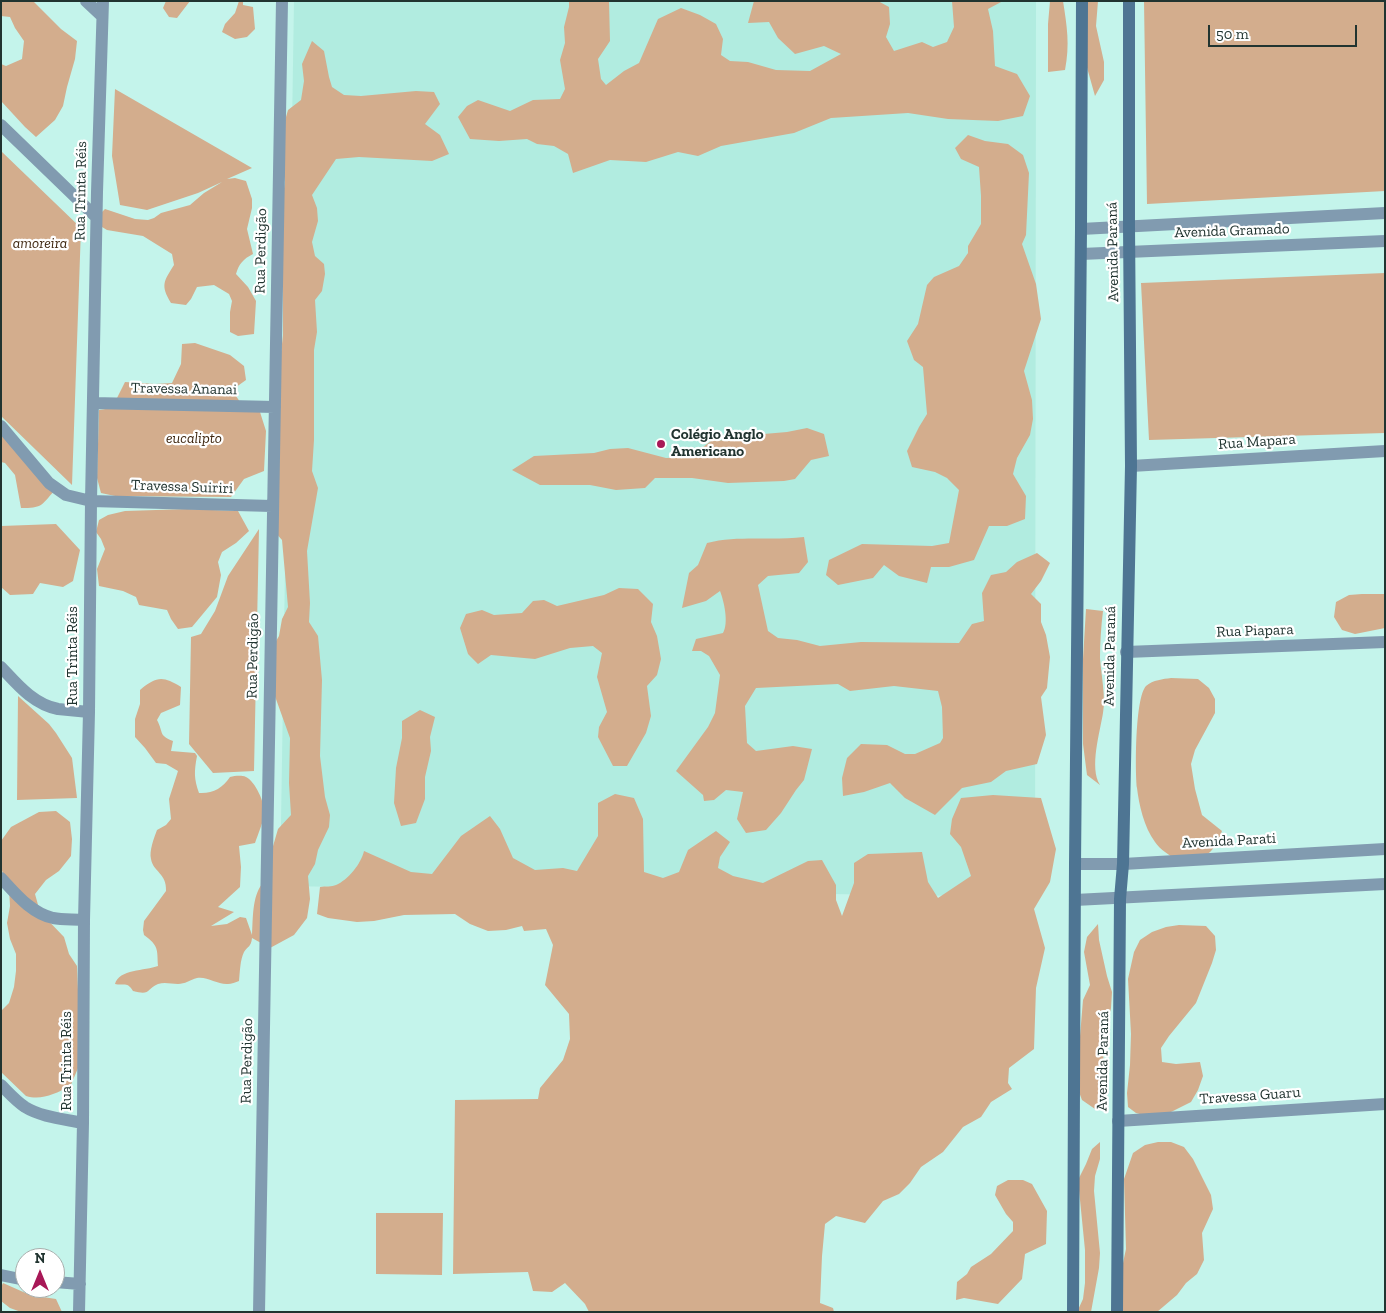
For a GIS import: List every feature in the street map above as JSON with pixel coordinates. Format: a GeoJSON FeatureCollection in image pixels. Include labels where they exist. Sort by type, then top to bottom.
{"type":"FeatureCollection","features":[{"type":"Feature","properties":{"kind":"main road","name":"Avenida Paraná"},"geometry":{"type":"LineString","coordinates":[[1074,1312],[1075,864],[1082,1]]}},
{"type":"Feature","properties":{"kind":"main road","name":"Avenida Paraná"},"geometry":{"type":"LineString","coordinates":[[1117,1312],[1120,899],[1123,864],[1131,466],[1129,1]]}},
{"type":"Feature","properties":{"kind":"street"},"geometry":{"type":"LineString","coordinates":[[86,1],[102,16]]}},
{"type":"Feature","properties":{"kind":"street","name":"Rua Trinta Réis"},"geometry":{"type":"LineString","coordinates":[[79,1312],[96,217],[103,1]]}},
{"type":"Feature","properties":{"kind":"street","name":"Rua Perdigão"},"geometry":{"type":"LineString","coordinates":[[259,1312],[282,1]]}},
{"type":"Feature","properties":{"kind":"street"},"geometry":{"type":"LineString","coordinates":[[1,125],[96,217]]}},
{"type":"Feature","properties":{"kind":"street","name":"Avenida Gramado"},"geometry":{"type":"LineString","coordinates":[[1081,230],[1385,213]]}},
{"type":"Feature","properties":{"kind":"street","name":"Avenida Gramado"},"geometry":{"type":"LineString","coordinates":[[1081,254],[1385,241]]}},
{"type":"Feature","properties":{"kind":"street","name":"Travessa Ananai"},"geometry":{"type":"LineString","coordinates":[[93,403],[275,407]]}},
{"type":"Feature","properties":{"kind":"street","name":"Travessa Suiriri"},"geometry":{"type":"LineString","coordinates":[[1,426],[49,483],[66,495],[91,501],[272,506]]}},
{"type":"Feature","properties":{"kind":"street","name":"Rua Mapara"},"geometry":{"type":"LineString","coordinates":[[1131,466],[1385,451]]}},
{"type":"Feature","properties":{"kind":"street","name":"Rua Piapara"},"geometry":{"type":"LineString","coordinates":[[1126,652],[1385,642]]}},
{"type":"Feature","properties":{"kind":"street"},"geometry":{"type":"LineString","coordinates":[[1,667],[26,693],[42,703],[56,708],[89,712]]}},
{"type":"Feature","properties":{"kind":"street","name":"Avenida Parati"},"geometry":{"type":"LineString","coordinates":[[1075,864],[1123,864],[1385,849]]}},
{"type":"Feature","properties":{"kind":"street"},"geometry":{"type":"LineString","coordinates":[[1,878],[25,904],[39,912],[53,918],[84,920]]}},
{"type":"Feature","properties":{"kind":"street"},"geometry":{"type":"LineString","coordinates":[[1075,900],[1385,884]]}},
{"type":"Feature","properties":{"kind":"street"},"geometry":{"type":"LineString","coordinates":[[1,1085],[26,1108],[41,1114],[83,1123]]}},
{"type":"Feature","properties":{"kind":"street","name":"Travessa Guaru"},"geometry":{"type":"LineString","coordinates":[[1118,1121],[1385,1104]]}},
{"type":"Feature","properties":{"kind":"street"},"geometry":{"type":"LineString","coordinates":[[1,1275],[15,1278]]}},
{"type":"Feature","properties":{"kind":"street"},"geometry":{"type":"LineString","coordinates":[[65,1283],[80,1284]]}},
{"type":"Feature","properties":{"kind":"shaded area","name":"Colégio Anglo Americano"},"geometry":{"type":"Polygon","coordinates":[[[294,1],[1036,1],[1035,897],[280,886],[294,1]]]}},
{"type":"Feature","properties":{"kind":"green space"},"geometry":{"type":"Polygon","coordinates":[[[1,1],[33,1],[61,29],[77,41],[75,59],[63,106],[55,120],[36,137],[1,101],[1,64],[6,66],[22,59],[24,41],[10,17],[1,16],[1,1]]]}},
{"type":"Feature","properties":{"kind":"green space"},"geometry":{"type":"Polygon","coordinates":[[[166,1],[190,1],[177,18],[169,17],[163,8],[166,1]]]}},
{"type":"Feature","properties":{"kind":"green space"},"geometry":{"type":"Polygon","coordinates":[[[239,1],[243,1],[243,5],[253,7],[255,29],[247,37],[235,39],[222,32],[225,24],[235,13],[239,1]]]}},
{"type":"Feature","properties":{"kind":"green space"},"geometry":{"type":"Polygon","coordinates":[[[569,1],[609,1],[610,41],[598,59],[601,79],[606,85],[624,71],[639,63],[658,19],[681,8],[700,15],[716,24],[723,39],[721,55],[730,61],[748,62],[776,70],[810,71],[841,54],[824,46],[795,54],[778,38],[769,22],[748,23],[754,1],[878,1],[889,7],[890,24],[886,37],[894,51],[922,42],[933,47],[947,42],[954,27],[952,1],[1003,1],[988,9],[993,31],[995,66],[1017,74],[1030,96],[1023,116],[998,121],[948,119],[908,113],[831,118],[794,133],[721,146],[698,156],[678,152],[646,162],[610,160],[573,173],[568,154],[554,146],[537,144],[527,139],[499,141],[470,139],[458,117],[467,106],[478,100],[510,111],[533,100],[560,99],[565,89],[560,60],[565,43],[564,27],[569,1]]]}},
{"type":"Feature","properties":{"kind":"green space"},"geometry":{"type":"Polygon","coordinates":[[[1050,1],[1063,1],[1068,44],[1065,70],[1048,72],[1048,24],[1050,1]]]}},
{"type":"Feature","properties":{"kind":"green space"},"geometry":{"type":"Polygon","coordinates":[[[1085,1],[1098,1],[1096,26],[1104,62],[1104,80],[1095,96],[1086,64],[1085,1]]]}},
{"type":"Feature","properties":{"kind":"green space"},"geometry":{"type":"Polygon","coordinates":[[[1144,1],[1385,1],[1385,191],[1147,204],[1144,1]]]}},
{"type":"Feature","properties":{"kind":"green space"},"geometry":{"type":"Polygon","coordinates":[[[312,41],[324,51],[332,87],[344,95],[361,96],[416,91],[434,92],[440,104],[425,124],[440,135],[449,154],[432,161],[359,157],[336,159],[312,195],[317,208],[318,221],[312,242],[315,256],[324,264],[325,274],[322,291],[315,300],[317,332],[314,350],[312,471],[318,488],[307,551],[310,603],[309,622],[318,636],[322,680],[320,756],[325,797],[330,815],[329,827],[318,850],[315,864],[308,876],[310,899],[307,918],[294,935],[270,948],[252,938],[250,945],[243,955],[239,981],[224,984],[205,978],[197,978],[181,984],[158,984],[143,993],[133,991],[127,985],[115,984],[117,979],[127,973],[158,966],[155,945],[144,935],[143,930],[144,921],[166,891],[166,885],[152,863],[151,852],[157,830],[166,825],[171,819],[169,799],[178,771],[166,764],[156,763],[135,737],[135,719],[140,704],[140,690],[151,682],[160,679],[165,679],[181,687],[180,705],[161,713],[157,720],[163,735],[173,741],[171,751],[195,753],[197,756],[195,775],[199,793],[217,790],[230,777],[242,776],[253,783],[263,803],[263,819],[255,843],[239,846],[240,887],[218,907],[234,912],[211,926],[227,924],[240,917],[246,918],[252,935],[256,895],[262,884],[278,829],[291,815],[289,783],[290,738],[272,688],[272,648],[279,636],[282,619],[288,607],[282,540],[274,531],[279,371],[283,335],[283,195],[285,182],[282,163],[284,124],[288,110],[301,100],[304,81],[302,64],[312,41]]]}},
{"type":"Feature","properties":{"kind":"green space"},"geometry":{"type":"Polygon","coordinates":[[[115,89],[252,168],[227,179],[235,178],[246,181],[252,199],[247,229],[253,254],[242,262],[236,274],[248,287],[256,301],[254,334],[238,336],[230,332],[232,301],[229,294],[214,285],[197,287],[186,305],[171,303],[164,287],[174,265],[172,254],[143,236],[107,230],[102,227],[102,212],[105,209],[135,219],[148,220],[161,213],[190,205],[204,193],[222,182],[198,193],[147,210],[120,205],[112,156],[115,89]]]}},
{"type":"Feature","properties":{"kind":"green space"},"geometry":{"type":"Polygon","coordinates":[[[968,135],[985,141],[1008,144],[1023,155],[1029,173],[1026,235],[1022,244],[1036,284],[1041,319],[1024,371],[1032,400],[1033,419],[1030,435],[1017,458],[1013,474],[1026,496],[1025,519],[1007,526],[989,526],[974,560],[949,567],[931,567],[927,583],[899,576],[884,565],[873,578],[838,585],[826,575],[829,560],[862,544],[932,546],[949,543],[959,490],[947,478],[935,472],[912,467],[907,451],[927,414],[923,367],[914,360],[907,341],[918,324],[927,285],[934,277],[959,266],[968,253],[968,246],[981,224],[979,167],[961,159],[955,148],[968,135]]]}},
{"type":"Feature","properties":{"kind":"green space","name":"amoreira"},"geometry":{"type":"Polygon","coordinates":[[[1,151],[81,228],[72,485],[1,416],[1,151]]]}},
{"type":"Feature","properties":{"kind":"green space"},"geometry":{"type":"Polygon","coordinates":[[[1385,273],[1385,433],[1149,440],[1141,283],[1385,273]]]}},
{"type":"Feature","properties":{"kind":"green space","name":"eucalipto"},"geometry":{"type":"Polygon","coordinates":[[[195,343],[230,355],[244,366],[246,380],[232,390],[240,402],[260,412],[266,431],[264,471],[244,479],[231,497],[115,496],[101,493],[97,478],[99,410],[112,408],[125,382],[172,383],[181,364],[182,344],[195,343]]]}},
{"type":"Feature","properties":{"kind":"green space"},"geometry":{"type":"Polygon","coordinates":[[[1,428],[54,491],[37,507],[21,508],[15,475],[5,463],[1,462],[1,428]]]}},
{"type":"Feature","properties":{"kind":"green space"},"geometry":{"type":"Polygon","coordinates":[[[807,428],[824,434],[829,456],[811,460],[795,479],[784,481],[728,483],[692,478],[655,478],[645,488],[616,490],[590,485],[540,485],[512,470],[534,456],[594,453],[610,449],[628,448],[666,458],[690,457],[711,441],[807,428]]]}},
{"type":"Feature","properties":{"kind":"green space"},"geometry":{"type":"Polygon","coordinates":[[[187,509],[238,511],[249,531],[222,552],[218,562],[221,575],[217,597],[192,627],[178,629],[167,610],[139,605],[136,597],[123,591],[99,586],[97,569],[105,549],[96,532],[99,520],[108,515],[125,511],[187,509]]]}},
{"type":"Feature","properties":{"kind":"green space"},"geometry":{"type":"Polygon","coordinates":[[[56,524],[80,550],[73,581],[63,587],[40,583],[33,594],[10,595],[1,587],[1,526],[56,524]]]}},
{"type":"Feature","properties":{"kind":"green space"},"geometry":{"type":"Polygon","coordinates":[[[259,529],[254,771],[213,773],[189,744],[191,637],[201,634],[215,611],[228,576],[259,529]]]}},
{"type":"Feature","properties":{"kind":"green space"},"geometry":{"type":"Polygon","coordinates":[[[804,537],[808,562],[799,573],[768,576],[758,585],[768,631],[778,638],[797,640],[820,646],[861,642],[959,643],[972,624],[984,621],[982,593],[991,575],[1006,572],[1017,562],[1037,553],[1050,563],[1041,581],[1031,594],[1041,604],[1041,622],[1046,635],[1050,657],[1047,688],[1041,697],[1046,735],[1037,764],[1006,771],[991,782],[962,788],[935,815],[905,798],[890,783],[864,792],[843,796],[842,778],[847,758],[861,744],[887,745],[905,754],[915,754],[940,743],[943,738],[942,707],[938,691],[894,686],[850,691],[838,684],[756,688],[745,706],[747,743],[756,751],[793,746],[812,749],[804,780],[781,813],[766,830],[746,833],[737,819],[743,792],[726,790],[714,800],[704,801],[703,795],[676,771],[708,727],[715,713],[720,675],[709,656],[701,651],[692,651],[696,639],[723,633],[726,618],[720,591],[706,601],[682,608],[689,573],[698,565],[707,543],[731,539],[804,537]]]}},
{"type":"Feature","properties":{"kind":"green space"},"geometry":{"type":"Polygon","coordinates":[[[619,588],[638,589],[653,604],[651,622],[657,636],[661,659],[657,675],[647,686],[651,716],[646,733],[627,766],[613,766],[598,737],[599,727],[607,712],[597,677],[602,653],[593,646],[570,648],[535,659],[491,655],[478,664],[468,654],[460,628],[466,614],[482,610],[494,615],[522,613],[533,601],[544,600],[557,606],[604,595],[619,588]]]}},
{"type":"Feature","properties":{"kind":"green space"},"geometry":{"type":"Polygon","coordinates":[[[1385,594],[1385,628],[1355,634],[1342,630],[1334,617],[1336,602],[1349,595],[1385,594]]]}},
{"type":"Feature","properties":{"kind":"green space"},"geometry":{"type":"Polygon","coordinates":[[[1086,609],[1103,611],[1100,658],[1104,707],[1095,760],[1095,769],[1100,785],[1087,775],[1083,744],[1083,659],[1086,609]]]}},
{"type":"Feature","properties":{"kind":"green space"},"geometry":{"type":"Polygon","coordinates":[[[1171,678],[1198,679],[1209,688],[1215,699],[1215,713],[1195,750],[1191,764],[1202,815],[1222,831],[1214,847],[1206,855],[1178,861],[1160,848],[1148,830],[1141,809],[1136,779],[1138,719],[1142,693],[1146,686],[1152,682],[1171,678]]]}},
{"type":"Feature","properties":{"kind":"green space"},"geometry":{"type":"Polygon","coordinates":[[[18,696],[49,724],[72,758],[77,798],[17,800],[18,696]]]}},
{"type":"Feature","properties":{"kind":"green space"},"geometry":{"type":"Polygon","coordinates":[[[420,710],[435,717],[430,737],[431,751],[425,777],[425,799],[416,823],[401,826],[394,803],[396,768],[402,738],[402,721],[420,710]]]}},
{"type":"Feature","properties":{"kind":"green space"},"geometry":{"type":"Polygon","coordinates":[[[615,794],[634,798],[643,819],[644,872],[663,878],[679,872],[688,850],[716,831],[730,842],[720,857],[718,868],[733,876],[763,883],[808,861],[822,860],[836,885],[836,900],[842,916],[854,883],[854,863],[868,854],[922,852],[928,882],[938,898],[971,876],[961,847],[950,834],[952,819],[961,798],[993,795],[1041,798],[1056,849],[1050,882],[1034,909],[1045,948],[1036,988],[1034,1049],[1009,1068],[1008,1083],[1012,1089],[991,1102],[981,1117],[963,1127],[943,1152],[921,1167],[910,1183],[899,1194],[883,1201],[865,1223],[836,1216],[825,1224],[820,1303],[833,1308],[834,1312],[589,1312],[585,1304],[565,1283],[552,1292],[533,1291],[528,1272],[453,1274],[455,1100],[538,1099],[540,1088],[563,1060],[570,1039],[569,1014],[545,985],[553,945],[546,929],[524,931],[522,926],[506,930],[488,931],[470,924],[455,914],[404,915],[374,921],[357,922],[328,918],[317,914],[320,887],[334,886],[341,883],[357,866],[364,851],[411,872],[432,874],[461,836],[490,816],[500,829],[513,858],[535,870],[563,868],[577,871],[598,836],[598,803],[615,794]]]}},
{"type":"Feature","properties":{"kind":"green space"},"geometry":{"type":"Polygon","coordinates":[[[56,811],[70,822],[71,856],[59,871],[46,880],[35,894],[40,912],[64,937],[69,954],[77,966],[81,1061],[70,1087],[38,1098],[26,1096],[1,1072],[1,1011],[9,1003],[14,987],[16,954],[10,939],[7,923],[10,906],[9,889],[1,868],[1,841],[11,827],[39,812],[56,811]]]}},
{"type":"Feature","properties":{"kind":"green space"},"geometry":{"type":"Polygon","coordinates":[[[1098,924],[1099,940],[1112,992],[1111,1008],[1103,1045],[1103,1094],[1095,1109],[1082,1100],[1076,1084],[1083,1000],[1090,985],[1084,952],[1087,937],[1098,924]]]}},
{"type":"Feature","properties":{"kind":"green space"},"geometry":{"type":"Polygon","coordinates":[[[1179,925],[1206,926],[1215,936],[1216,950],[1196,1003],[1161,1048],[1162,1062],[1176,1064],[1200,1062],[1203,1076],[1191,1102],[1165,1115],[1147,1116],[1136,1113],[1128,1107],[1127,1093],[1131,1034],[1128,979],[1134,952],[1140,940],[1152,932],[1179,925]]]}},
{"type":"Feature","properties":{"kind":"green space"},"geometry":{"type":"Polygon","coordinates":[[[1100,1142],[1100,1159],[1095,1176],[1094,1191],[1100,1253],[1099,1268],[1091,1312],[1077,1312],[1083,1299],[1085,1283],[1085,1250],[1078,1180],[1092,1149],[1100,1142]]]}},
{"type":"Feature","properties":{"kind":"green space"},"geometry":{"type":"Polygon","coordinates":[[[1171,1142],[1184,1147],[1193,1159],[1211,1195],[1213,1209],[1202,1233],[1204,1260],[1197,1274],[1157,1312],[1124,1312],[1118,1304],[1120,1277],[1126,1249],[1124,1179],[1133,1153],[1145,1145],[1171,1142]]]}},
{"type":"Feature","properties":{"kind":"green space"},"geometry":{"type":"Polygon","coordinates":[[[1008,1180],[1023,1180],[1032,1184],[1047,1211],[1046,1244],[1025,1254],[1022,1279],[998,1304],[964,1298],[956,1300],[957,1282],[967,1274],[971,1267],[991,1254],[1013,1231],[1013,1222],[995,1195],[997,1186],[1008,1180]]]}},
{"type":"Feature","properties":{"kind":"green space"},"geometry":{"type":"Polygon","coordinates":[[[376,1213],[443,1213],[442,1275],[376,1274],[376,1213]]]}},
{"type":"Feature","properties":{"kind":"green space"},"geometry":{"type":"Polygon","coordinates":[[[3,1283],[15,1288],[15,1298],[56,1299],[62,1312],[21,1312],[10,1308],[1,1301],[1,1287],[3,1283]]]}},
{"type":"Feature","properties":{"kind":"place","name":"Colégio Anglo Americano"},"geometry":{"type":"Point","coordinates":[661,444]}}]}
